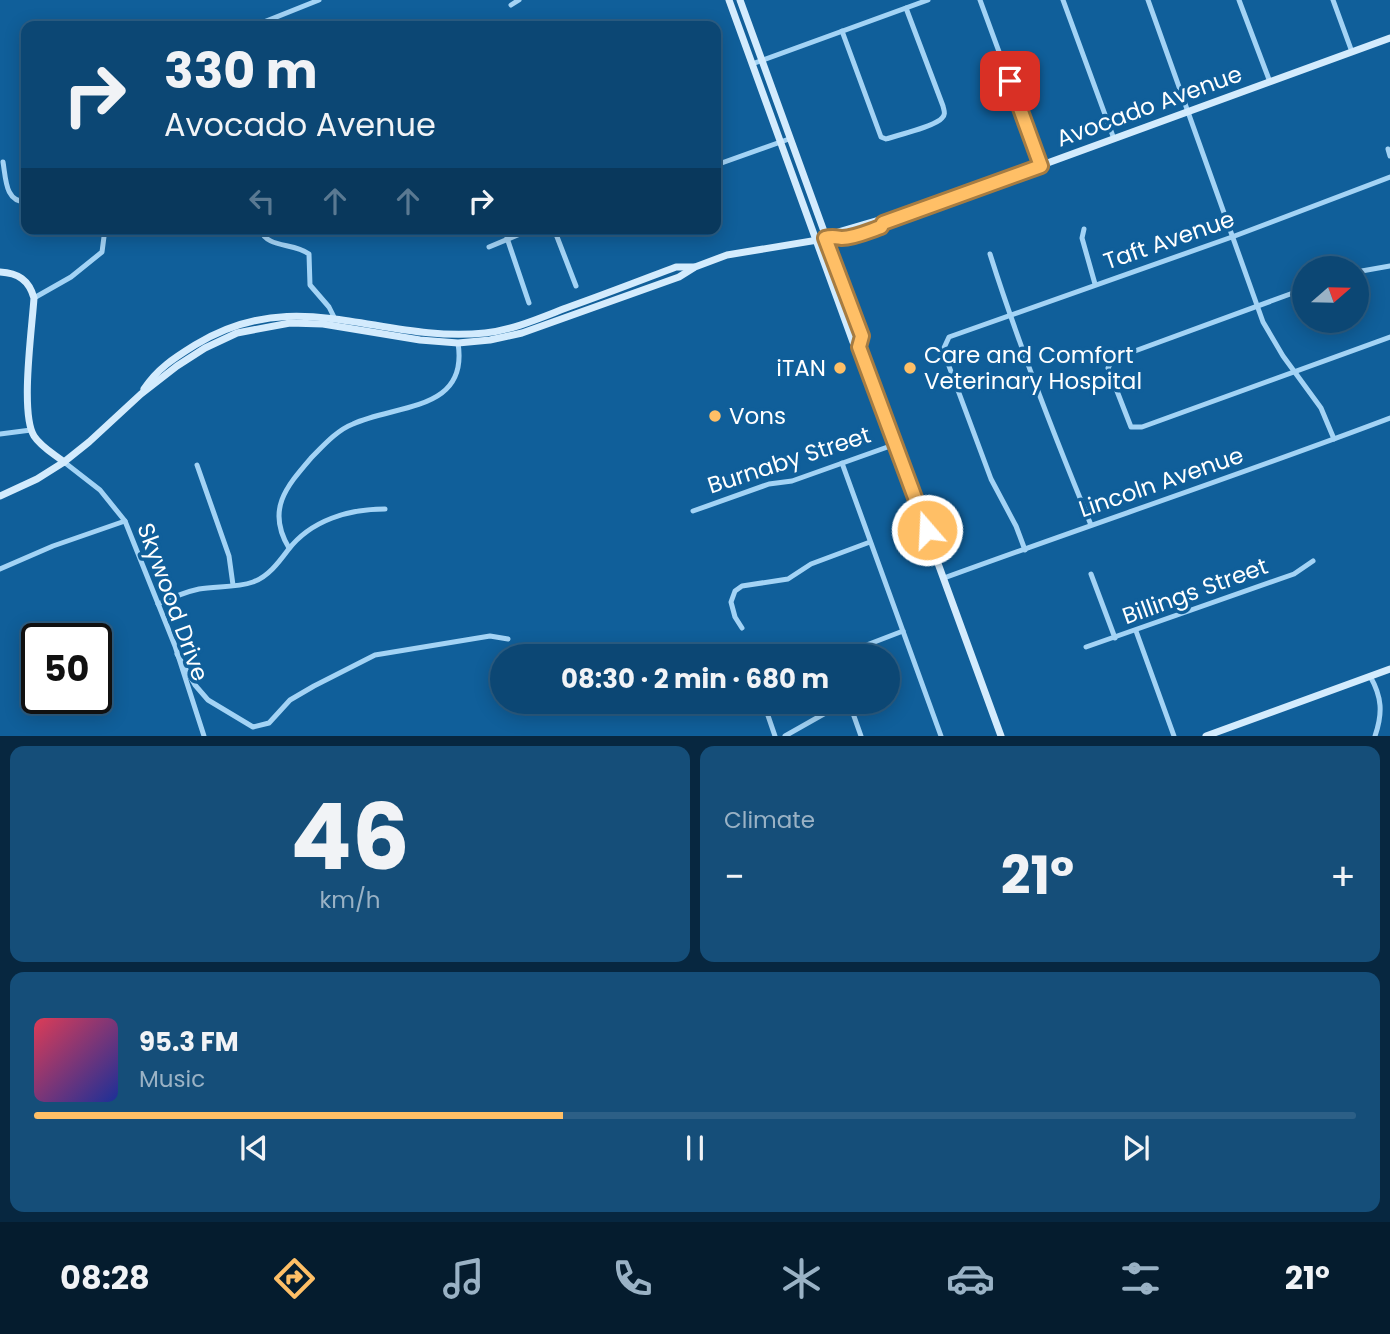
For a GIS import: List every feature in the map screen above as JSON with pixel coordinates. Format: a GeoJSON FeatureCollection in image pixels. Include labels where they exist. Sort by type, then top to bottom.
{"type":"FeatureCollection","features":[{"type":"Feature","properties":{"kind":"main road"},"geometry":{"type":"LineString","coordinates":[[729,0],[814,240],[896,444],[1001,736]]}},
{"type":"Feature","properties":{"kind":"main road"},"geometry":{"type":"LineString","coordinates":[[740,0],[862,336],[859,347]]}},
{"type":"Feature","properties":{"kind":"main road","name":"Avocado Avenue"},"geometry":{"type":"LineString","coordinates":[[695,267],[735,253],[835,236],[840,238],[881,227],[883,223],[1390,38]]}},
{"type":"Feature","properties":{"kind":"main road"},"geometry":{"type":"LineString","coordinates":[[141,394],[153,375],[172,359],[235,325],[290,315],[334,317],[421,333],[489,333],[520,326],[676,267],[695,267]]}},
{"type":"Feature","properties":{"kind":"main road"},"geometry":{"type":"LineString","coordinates":[[0,496],[37,479],[64,462],[141,394],[205,348],[237,333],[290,323],[323,324],[420,340],[457,343],[490,340],[522,333],[679,276],[695,267]]}},
{"type":"Feature","properties":{"kind":"main road"},"geometry":{"type":"LineString","coordinates":[[0,272],[17,275],[28,284],[34,298],[28,394],[31,429],[39,443],[64,462]]}},
{"type":"Feature","properties":{"kind":"main road"},"geometry":{"type":"LineString","coordinates":[[1206,736],[1390,669]]}},
{"type":"Feature","properties":{"kind":"street"},"geometry":{"type":"LineString","coordinates":[[266,21],[319,0]]}},
{"type":"Feature","properties":{"kind":"street"},"geometry":{"type":"LineString","coordinates":[[511,5],[519,0]]}},
{"type":"Feature","properties":{"kind":"street"},"geometry":{"type":"LineString","coordinates":[[752,64],[928,0]]}},
{"type":"Feature","properties":{"kind":"street"},"geometry":{"type":"LineString","coordinates":[[980,0],[1041,166]]}},
{"type":"Feature","properties":{"kind":"street"},"geometry":{"type":"LineString","coordinates":[[1063,0],[1114,139]]}},
{"type":"Feature","properties":{"kind":"street"},"geometry":{"type":"LineString","coordinates":[[1148,0],[1256,306],[1273,341],[1321,408],[1334,439]]}},
{"type":"Feature","properties":{"kind":"street"},"geometry":{"type":"LineString","coordinates":[[1239,0],[1269,82]]}},
{"type":"Feature","properties":{"kind":"street"},"geometry":{"type":"LineString","coordinates":[[1333,0],[1352,52]]}},
{"type":"Feature","properties":{"kind":"street"},"geometry":{"type":"LineString","coordinates":[[842,31],[877,131],[886,139],[933,123],[942,119],[945,114],[906,8]]}},
{"type":"Feature","properties":{"kind":"street"},"geometry":{"type":"LineString","coordinates":[[721,163],[789,139]]}},
{"type":"Feature","properties":{"kind":"street"},"geometry":{"type":"LineString","coordinates":[[3,162],[8,191],[21,203]]}},
{"type":"Feature","properties":{"kind":"street","name":"Taft Avenue"},"geometry":{"type":"LineString","coordinates":[[1025,550],[1016,526],[990,480],[943,350],[949,337],[1232,237],[1390,177]]}},
{"type":"Feature","properties":{"kind":"street"},"geometry":{"type":"LineString","coordinates":[[1084,229],[1082,239],[1096,284]]}},
{"type":"Feature","properties":{"kind":"street"},"geometry":{"type":"LineString","coordinates":[[34,298],[71,277],[102,252],[104,235]]}},
{"type":"Feature","properties":{"kind":"street"},"geometry":{"type":"LineString","coordinates":[[262,235],[275,244],[300,247],[309,254],[310,285],[334,317]]}},
{"type":"Feature","properties":{"kind":"street"},"geometry":{"type":"LineString","coordinates":[[489,247],[515,235]]}},
{"type":"Feature","properties":{"kind":"street"},"geometry":{"type":"LineString","coordinates":[[556,235],[576,286]]}},
{"type":"Feature","properties":{"kind":"street"},"geometry":{"type":"LineString","coordinates":[[507,238],[529,303]]}},
{"type":"Feature","properties":{"kind":"street"},"geometry":{"type":"LineString","coordinates":[[990,254],[1066,466],[1091,525]]}},
{"type":"Feature","properties":{"kind":"street"},"geometry":{"type":"LineString","coordinates":[[1369,270],[1390,266]]}},
{"type":"Feature","properties":{"kind":"street"},"geometry":{"type":"LineString","coordinates":[[1292,293],[1110,362],[1108,368],[1131,427],[1142,427],[1390,337]]}},
{"type":"Feature","properties":{"kind":"street"},"geometry":{"type":"LineString","coordinates":[[289,548],[284,540],[279,515],[281,498],[290,482],[343,428],[369,417],[418,406],[444,391],[454,379],[461,362],[457,343]]}},
{"type":"Feature","properties":{"kind":"street","name":"Lincoln Avenue"},"geometry":{"type":"LineString","coordinates":[[944,578],[1137,511],[1390,418]]}},
{"type":"Feature","properties":{"kind":"street"},"geometry":{"type":"LineString","coordinates":[[0,434],[31,429]]}},
{"type":"Feature","properties":{"kind":"street","name":"Burnaby Street"},"geometry":{"type":"LineString","coordinates":[[693,510],[769,484],[792,481],[896,444]]}},
{"type":"Feature","properties":{"kind":"street","name":"Skywood Drive"},"geometry":{"type":"LineString","coordinates":[[64,462],[100,490],[125,522],[177,654],[204,736]]}},
{"type":"Feature","properties":{"kind":"street"},"geometry":{"type":"LineString","coordinates":[[842,463],[941,736]]}},
{"type":"Feature","properties":{"kind":"street"},"geometry":{"type":"LineString","coordinates":[[197,465],[229,556],[233,585]]}},
{"type":"Feature","properties":{"kind":"street"},"geometry":{"type":"LineString","coordinates":[[158,604],[196,589],[252,582],[261,578],[284,558],[289,548],[321,523],[335,516],[363,509],[385,509]]}},
{"type":"Feature","properties":{"kind":"street"},"geometry":{"type":"LineString","coordinates":[[0,569],[53,546],[125,522]]}},
{"type":"Feature","properties":{"kind":"street"},"geometry":{"type":"LineString","coordinates":[[742,628],[731,602],[735,591],[742,586],[788,579],[811,564],[870,542]]}},
{"type":"Feature","properties":{"kind":"street","name":"Billings Street"},"geometry":{"type":"LineString","coordinates":[[1086,647],[1294,574],[1313,561]]}},
{"type":"Feature","properties":{"kind":"street"},"geometry":{"type":"LineString","coordinates":[[1091,574],[1115,638]]}},
{"type":"Feature","properties":{"kind":"street"},"geometry":{"type":"LineString","coordinates":[[869,644],[903,631]]}},
{"type":"Feature","properties":{"kind":"street"},"geometry":{"type":"LineString","coordinates":[[1136,631],[1174,736]]}},
{"type":"Feature","properties":{"kind":"street"},"geometry":{"type":"LineString","coordinates":[[177,654],[195,685],[208,700],[253,727],[269,723],[290,700],[314,685],[375,655],[490,636],[508,639]]}},
{"type":"Feature","properties":{"kind":"street"},"geometry":{"type":"LineString","coordinates":[[1370,676],[1379,695],[1381,707],[1375,736]]}},
{"type":"Feature","properties":{"kind":"street"},"geometry":{"type":"LineString","coordinates":[[767,714],[775,736]]}},
{"type":"Feature","properties":{"kind":"street"},"geometry":{"type":"LineString","coordinates":[[785,736],[825,714]]}},
{"type":"Feature","properties":{"kind":"street"},"geometry":{"type":"LineString","coordinates":[[852,714],[861,736]]}},
{"type":"Feature","properties":{"kind":"place","name":"iTAN"},"geometry":{"type":"Point","coordinates":[840,368]}},
{"type":"Feature","properties":{"kind":"place","name":"Care and Comfort Veterinary Hospital"},"geometry":{"type":"Point","coordinates":[910,368]}},
{"type":"Feature","properties":{"kind":"place","name":"Vons"},"geometry":{"type":"Point","coordinates":[715,416]}},
{"type":"Feature","properties":{"kind":"route"},"geometry":{"type":"LineString","coordinates":[[927,530],[859,347],[862,336],[825,238],[840,238],[866,232],[881,227],[883,223],[1041,166],[1010,81]]}}]}
